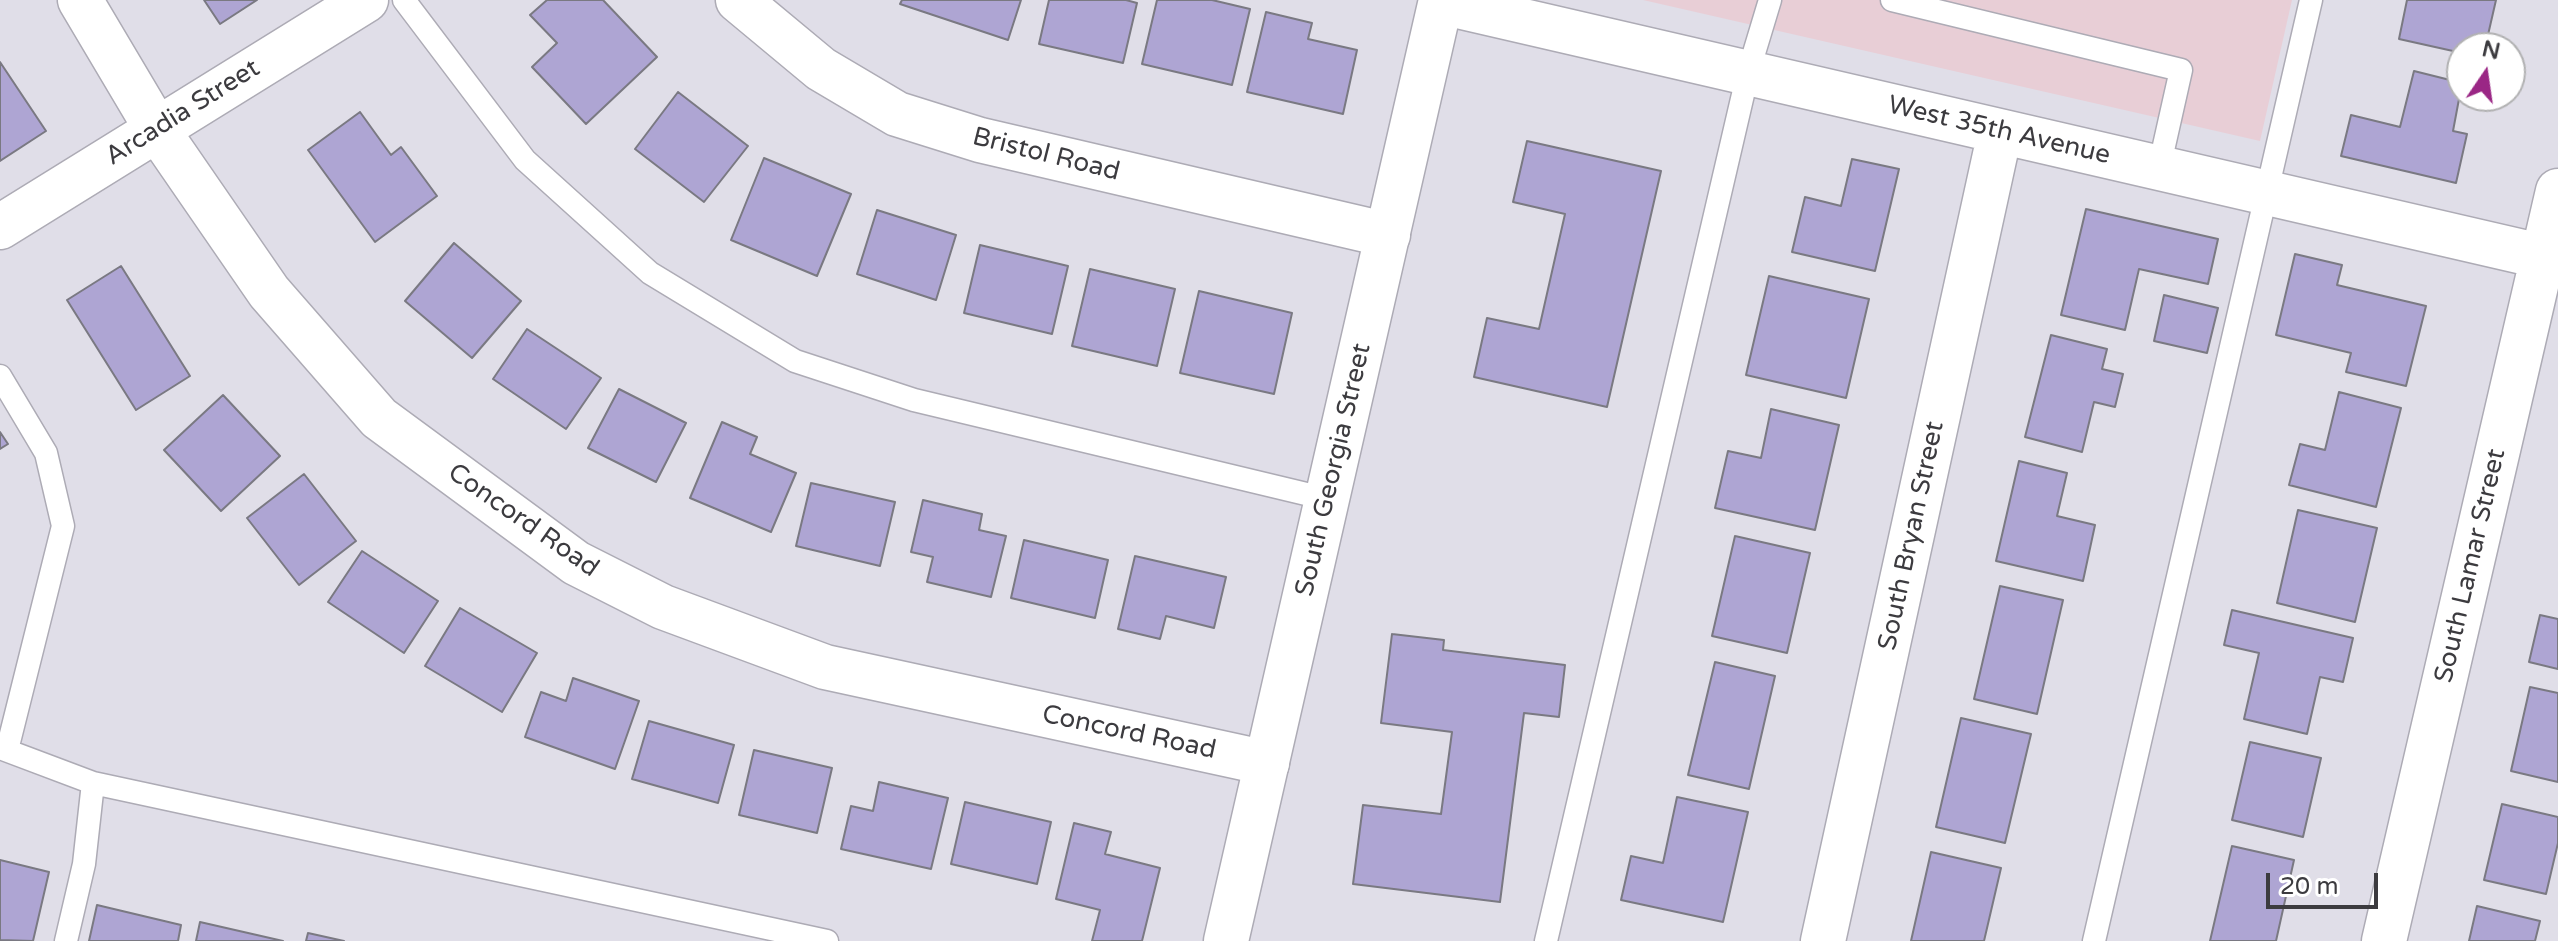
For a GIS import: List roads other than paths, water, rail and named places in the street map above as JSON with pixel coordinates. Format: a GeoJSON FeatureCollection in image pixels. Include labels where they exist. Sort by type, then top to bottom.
{"type":"FeatureCollection","features":[{"type":"Feature","properties":{"kind":"street","name":"Concord Road"},"geometry":{"type":"LineString","coordinates":[[80,0],[156,128],[269,292],[379,418],[576,563],[663,607],[825,667],[1267,763]]}},
{"type":"Feature","properties":{"kind":"street","name":"Arcadia Street"},"geometry":{"type":"LineString","coordinates":[[0,227],[366,0]]}},
{"type":"Feature","properties":{"kind":"street","name":"Bristol Road"},"geometry":{"type":"LineString","coordinates":[[738,0],[821,69],[897,114],[980,140],[1388,235]]}},
{"type":"Feature","properties":{"kind":"street","name":"South Georgia Street"},"geometry":{"type":"LineString","coordinates":[[1226,941],[1441,1]]}},
{"type":"Feature","properties":{"kind":"street","name":"West 35th Avenue"},"geometry":{"type":"LineString","coordinates":[[1441,1],[2550,259]]}},
{"type":"Feature","properties":{"kind":"street","name":"South Bryan Street"},"geometry":{"type":"LineString","coordinates":[[1823,941],[2000,132]]}},
{"type":"Feature","properties":{"kind":"street","name":"South Lamar Street"},"geometry":{"type":"LineString","coordinates":[[2384,941],[2550,259],[2558,191]]}},
{"type":"Feature","properties":{"kind":"lane"},"geometry":{"type":"LineString","coordinates":[[404,0],[525,160],[650,273],[795,361],[914,400],[1327,499]]}},
{"type":"Feature","properties":{"kind":"lane"},"geometry":{"type":"LineString","coordinates":[[1546,941],[1748,73],[1770,0]]}},
{"type":"Feature","properties":{"kind":"lane"},"geometry":{"type":"LineString","coordinates":[[1892,0],[2181,70],[2159,168]]}},
{"type":"Feature","properties":{"kind":"lane"},"geometry":{"type":"LineString","coordinates":[[2094,941],[2311,0]]}},
{"type":"Feature","properties":{"kind":"lane"},"geometry":{"type":"LineString","coordinates":[[0,376],[46,453],[63,526],[4,749],[93,783],[827,941]]}},
{"type":"Feature","properties":{"kind":"lane"},"geometry":{"type":"LineString","coordinates":[[66,941],[84,864],[93,783]]}}]}
